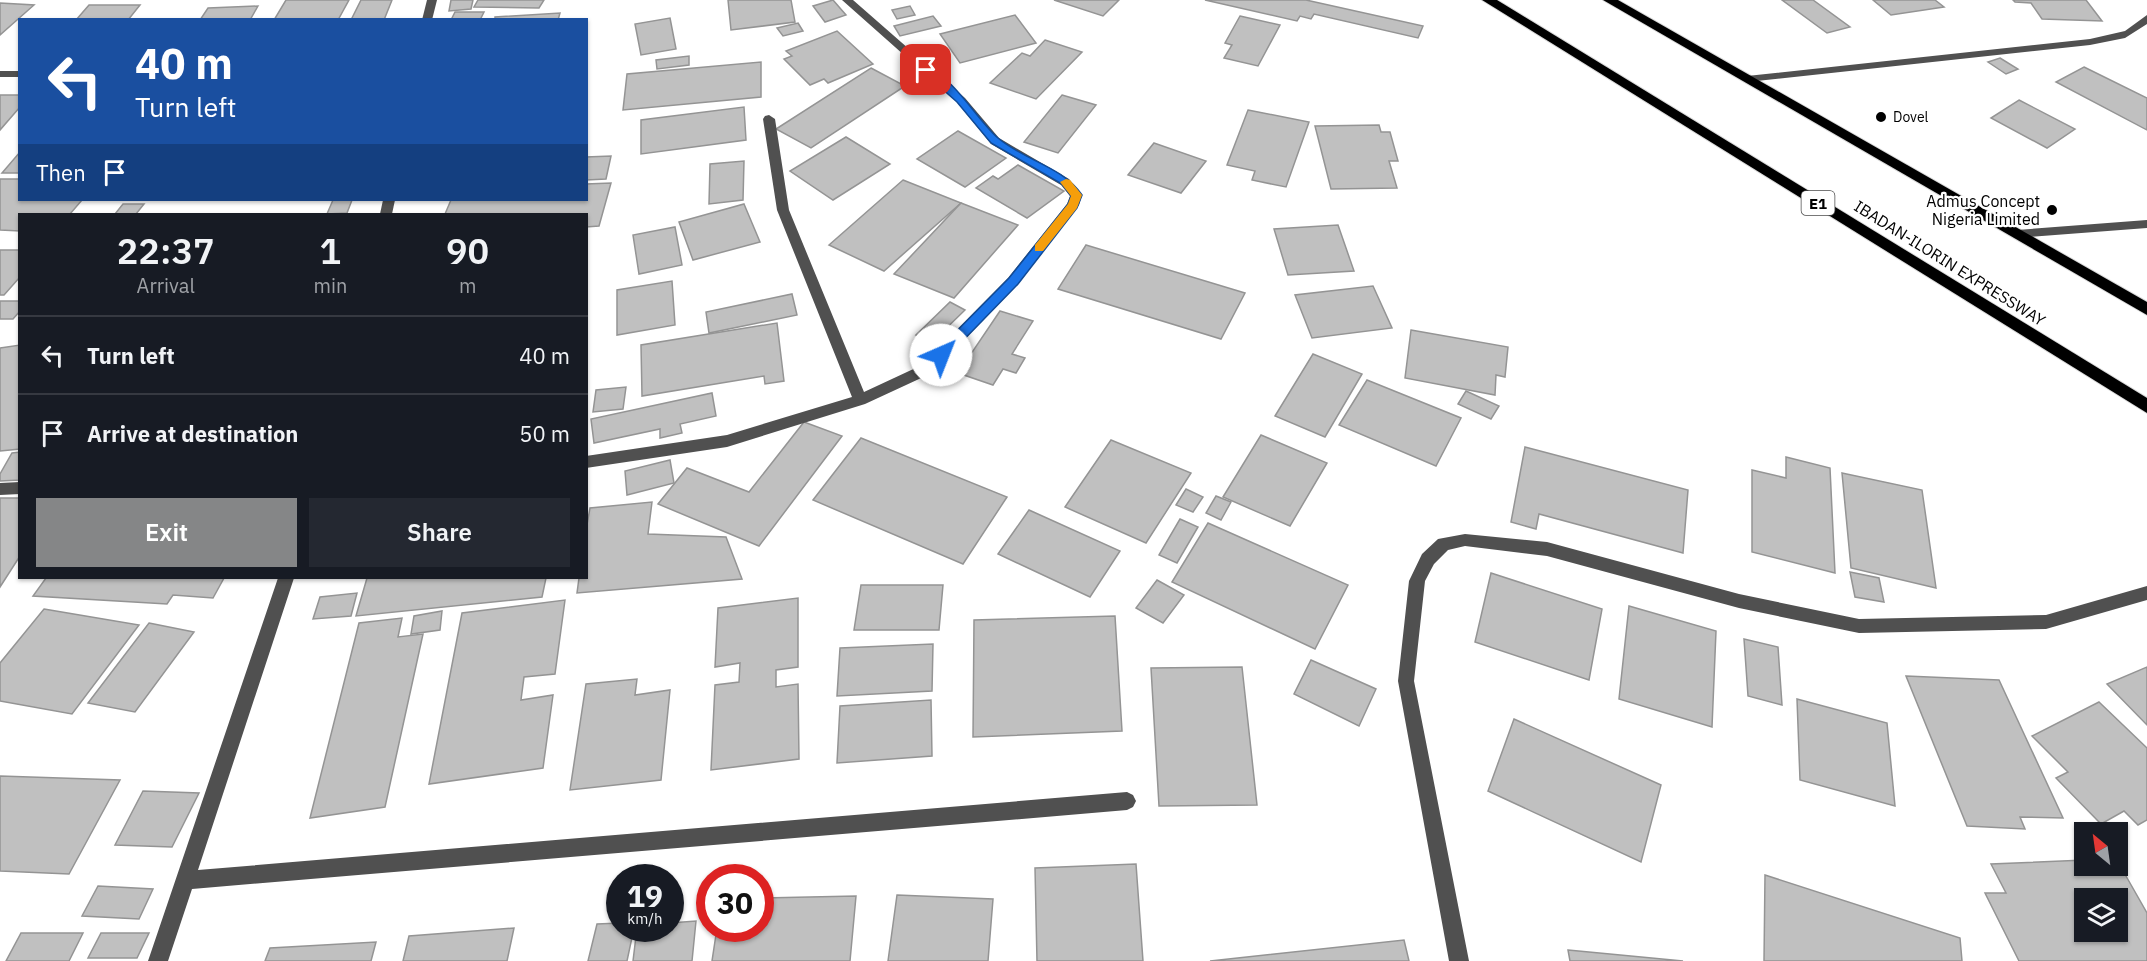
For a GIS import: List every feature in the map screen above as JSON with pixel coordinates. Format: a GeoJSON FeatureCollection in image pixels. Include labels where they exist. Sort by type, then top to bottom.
{"type":"FeatureCollection","features":[{"type":"Feature","properties":{"kind":"highway","name":"IBADAN-ILORIN EXPRESSWAY"},"geometry":{"type":"LineString","coordinates":[[1488,0],[2147,406]]}},
{"type":"Feature","properties":{"kind":"highway"},"geometry":{"type":"LineString","coordinates":[[1609,0],[2147,309]]}},
{"type":"Feature","properties":{"kind":"street"},"geometry":{"type":"LineString","coordinates":[[428,18],[432,0]]}},
{"type":"Feature","properties":{"kind":"street"},"geometry":{"type":"LineString","coordinates":[[588,462],[727,441],[860,400],[927,369],[1013,281],[1073,205],[1076,195],[1065,182],[995,141],[960,100],[847,0]]}},
{"type":"Feature","properties":{"kind":"street"},"geometry":{"type":"LineString","coordinates":[[1747,79],[2090,42],[2127,35],[2139,28],[2147,18]]}},
{"type":"Feature","properties":{"kind":"street"},"geometry":{"type":"LineString","coordinates":[[0,74],[18,74]]}},
{"type":"Feature","properties":{"kind":"street"},"geometry":{"type":"LineString","coordinates":[[769,119],[783,210],[860,400]]}},
{"type":"Feature","properties":{"kind":"street"},"geometry":{"type":"LineString","coordinates":[[2017,234],[2147,224]]}},
{"type":"Feature","properties":{"kind":"street"},"geometry":{"type":"LineString","coordinates":[[0,489],[18,488]]}},
{"type":"Feature","properties":{"kind":"street"},"geometry":{"type":"LineString","coordinates":[[1459,961],[1406,681],[1417,581],[1428,558],[1444,544],[1465,540],[1547,549],[1739,601],[1859,626],[2046,622],[2147,592]]}},
{"type":"Feature","properties":{"kind":"street"},"geometry":{"type":"LineString","coordinates":[[158,961],[286,579]]}},
{"type":"Feature","properties":{"kind":"street"},"geometry":{"type":"LineString","coordinates":[[185,880],[1127,801]]}},
{"type":"Feature","properties":{"kind":"building"},"geometry":{"type":"Polygon","coordinates":[[[286,0],[349,0],[339,18],[275,18],[286,0]]]}},
{"type":"Feature","properties":{"kind":"building"},"geometry":{"type":"Polygon","coordinates":[[[361,0],[392,0],[385,18],[352,18],[361,0]]]}},
{"type":"Feature","properties":{"kind":"building"},"geometry":{"type":"Polygon","coordinates":[[[451,0],[473,0],[471,9],[449,11],[451,0]]]}},
{"type":"Feature","properties":{"kind":"building"},"geometry":{"type":"Polygon","coordinates":[[[478,0],[544,0],[539,8],[474,7],[478,0]]]}},
{"type":"Feature","properties":{"kind":"building"},"geometry":{"type":"Polygon","coordinates":[[[728,0],[791,0],[795,22],[731,30],[728,0]]]}},
{"type":"Feature","properties":{"kind":"building"},"geometry":{"type":"Polygon","coordinates":[[[833,0],[846,15],[825,22],[813,6],[833,0]]]}},
{"type":"Feature","properties":{"kind":"building"},"geometry":{"type":"Polygon","coordinates":[[[1054,0],[1119,0],[1103,16],[1054,0]]]}},
{"type":"Feature","properties":{"kind":"building"},"geometry":{"type":"Polygon","coordinates":[[[1205,0],[1306,0],[1423,26],[1418,38],[1314,14],[1311,19],[1300,16],[1297,21],[1205,0]]]}},
{"type":"Feature","properties":{"kind":"building"},"geometry":{"type":"Polygon","coordinates":[[[1782,0],[1813,0],[1850,27],[1827,33],[1782,0]]]}},
{"type":"Feature","properties":{"kind":"building"},"geometry":{"type":"Polygon","coordinates":[[[1873,0],[1935,0],[1944,7],[1891,15],[1873,0]]]}},
{"type":"Feature","properties":{"kind":"building"},"geometry":{"type":"Polygon","coordinates":[[[2013,0],[2086,0],[2102,21],[2042,19],[2031,3],[2013,0]]]}},
{"type":"Feature","properties":{"kind":"building"},"geometry":{"type":"Polygon","coordinates":[[[0,3],[34,5],[18,18],[0,35],[0,3]]]}},
{"type":"Feature","properties":{"kind":"building"},"geometry":{"type":"Polygon","coordinates":[[[89,5],[140,5],[130,18],[78,18],[89,5]]]}},
{"type":"Feature","properties":{"kind":"building"},"geometry":{"type":"Polygon","coordinates":[[[258,6],[251,18],[201,18],[208,8],[258,6]]]}},
{"type":"Feature","properties":{"kind":"building"},"geometry":{"type":"Polygon","coordinates":[[[910,6],[915,15],[897,19],[892,10],[910,6]]]}},
{"type":"Feature","properties":{"kind":"building"},"geometry":{"type":"Polygon","coordinates":[[[455,12],[484,12],[481,18],[452,18],[455,12]]]}},
{"type":"Feature","properties":{"kind":"building"},"geometry":{"type":"Polygon","coordinates":[[[560,13],[559,18],[495,17],[560,13]]]}},
{"type":"Feature","properties":{"kind":"building"},"geometry":{"type":"Polygon","coordinates":[[[1015,15],[1036,43],[960,63],[940,34],[1015,15]]]}},
{"type":"Feature","properties":{"kind":"building"},"geometry":{"type":"Polygon","coordinates":[[[933,16],[941,26],[900,36],[894,26],[933,16]]]}},
{"type":"Feature","properties":{"kind":"building"},"geometry":{"type":"Polygon","coordinates":[[[1240,16],[1280,25],[1258,66],[1224,58],[1232,45],[1225,43],[1240,16]]]}},
{"type":"Feature","properties":{"kind":"building"},"geometry":{"type":"Polygon","coordinates":[[[670,18],[676,49],[641,55],[635,24],[670,18]]]}},
{"type":"Feature","properties":{"kind":"building"},"geometry":{"type":"Polygon","coordinates":[[[798,23],[803,31],[783,36],[777,28],[798,23]]]}},
{"type":"Feature","properties":{"kind":"building"},"geometry":{"type":"Polygon","coordinates":[[[837,31],[873,64],[828,83],[824,79],[810,85],[784,59],[792,56],[786,51],[837,31]]]}},
{"type":"Feature","properties":{"kind":"building"},"geometry":{"type":"Polygon","coordinates":[[[1045,40],[1082,52],[1036,99],[990,83],[1022,53],[1030,56],[1045,40]]]}},
{"type":"Feature","properties":{"kind":"building"},"geometry":{"type":"Polygon","coordinates":[[[689,56],[689,65],[657,69],[656,60],[689,56]]]}},
{"type":"Feature","properties":{"kind":"building"},"geometry":{"type":"Polygon","coordinates":[[[2000,58],[2018,69],[2006,74],[1988,62],[2000,58]]]}},
{"type":"Feature","properties":{"kind":"building"},"geometry":{"type":"Polygon","coordinates":[[[761,62],[761,97],[623,110],[627,74],[761,62]]]}},
{"type":"Feature","properties":{"kind":"building"},"geometry":{"type":"Polygon","coordinates":[[[2084,67],[2147,98],[2147,130],[2056,82],[2084,67]]]}},
{"type":"Feature","properties":{"kind":"building"},"geometry":{"type":"Polygon","coordinates":[[[871,68],[905,86],[811,148],[776,129],[871,68]]]}},
{"type":"Feature","properties":{"kind":"building"},"geometry":{"type":"Polygon","coordinates":[[[0,95],[18,95],[18,109],[0,130],[0,95]]]}},
{"type":"Feature","properties":{"kind":"building"},"geometry":{"type":"Polygon","coordinates":[[[1062,95],[1096,105],[1058,153],[1024,142],[1062,95]]]}},
{"type":"Feature","properties":{"kind":"building"},"geometry":{"type":"Polygon","coordinates":[[[2019,100],[2075,129],[2047,148],[1991,118],[2019,100]]]}},
{"type":"Feature","properties":{"kind":"building"},"geometry":{"type":"Polygon","coordinates":[[[744,107],[746,140],[641,154],[641,120],[744,107]]]}},
{"type":"Feature","properties":{"kind":"building"},"geometry":{"type":"Polygon","coordinates":[[[1248,110],[1309,122],[1286,187],[1252,180],[1255,171],[1227,165],[1248,110]]]}},
{"type":"Feature","properties":{"kind":"building"},"geometry":{"type":"Polygon","coordinates":[[[1379,125],[1381,132],[1390,132],[1398,161],[1389,161],[1397,188],[1331,189],[1315,126],[1379,125]]]}},
{"type":"Feature","properties":{"kind":"building"},"geometry":{"type":"Polygon","coordinates":[[[958,131],[1006,158],[965,187],[917,159],[958,131]]]}},
{"type":"Feature","properties":{"kind":"building"},"geometry":{"type":"Polygon","coordinates":[[[846,137],[890,164],[833,200],[790,171],[846,137]]]}},
{"type":"Feature","properties":{"kind":"building"},"geometry":{"type":"Polygon","coordinates":[[[1154,143],[1206,161],[1181,193],[1128,175],[1154,143]]]}},
{"type":"Feature","properties":{"kind":"building"},"geometry":{"type":"Polygon","coordinates":[[[18,154],[18,173],[2,173],[18,154]]]}},
{"type":"Feature","properties":{"kind":"building"},"geometry":{"type":"Polygon","coordinates":[[[611,156],[606,179],[588,180],[588,157],[611,156]]]}},
{"type":"Feature","properties":{"kind":"building"},"geometry":{"type":"Polygon","coordinates":[[[744,161],[743,200],[709,204],[710,164],[744,161]]]}},
{"type":"Feature","properties":{"kind":"building"},"geometry":{"type":"Polygon","coordinates":[[[1018,165],[1064,191],[1027,218],[976,188],[993,176],[998,179],[1018,165]]]}},
{"type":"Feature","properties":{"kind":"building"},"geometry":{"type":"Polygon","coordinates":[[[0,179],[18,179],[18,201],[81,201],[71,213],[18,213],[18,231],[0,230],[0,179]]]}},
{"type":"Feature","properties":{"kind":"building"},"geometry":{"type":"Polygon","coordinates":[[[903,180],[961,203],[884,271],[829,245],[903,180]]]}},
{"type":"Feature","properties":{"kind":"building"},"geometry":{"type":"Polygon","coordinates":[[[611,183],[599,226],[588,227],[588,213],[445,213],[451,201],[588,201],[588,184],[611,183]]]}},
{"type":"Feature","properties":{"kind":"building"},"geometry":{"type":"Polygon","coordinates":[[[333,201],[352,201],[347,213],[327,213],[333,201]]]}},
{"type":"Feature","properties":{"kind":"building"},"geometry":{"type":"Polygon","coordinates":[[[961,203],[1018,225],[954,298],[894,274],[961,203]]]}},
{"type":"Feature","properties":{"kind":"building"},"geometry":{"type":"Polygon","coordinates":[[[123,204],[144,204],[137,213],[116,213],[123,204]]]}},
{"type":"Feature","properties":{"kind":"building"},"geometry":{"type":"Polygon","coordinates":[[[744,204],[760,242],[693,260],[679,222],[744,204]]]}},
{"type":"Feature","properties":{"kind":"building"},"geometry":{"type":"Polygon","coordinates":[[[1338,225],[1354,271],[1288,275],[1274,229],[1338,225]]]}},
{"type":"Feature","properties":{"kind":"building"},"geometry":{"type":"Polygon","coordinates":[[[675,227],[682,265],[639,274],[633,235],[675,227]]]}},
{"type":"Feature","properties":{"kind":"building"},"geometry":{"type":"Polygon","coordinates":[[[1086,245],[1245,293],[1221,339],[1058,289],[1086,245]]]}},
{"type":"Feature","properties":{"kind":"building"},"geometry":{"type":"Polygon","coordinates":[[[0,250],[18,250],[18,279],[4,295],[0,295],[0,250]]]}},
{"type":"Feature","properties":{"kind":"building"},"geometry":{"type":"Polygon","coordinates":[[[672,281],[675,325],[617,335],[617,290],[672,281]]]}},
{"type":"Feature","properties":{"kind":"building"},"geometry":{"type":"Polygon","coordinates":[[[1373,286],[1392,328],[1312,338],[1295,295],[1373,286]]]}},
{"type":"Feature","properties":{"kind":"building"},"geometry":{"type":"Polygon","coordinates":[[[792,294],[797,315],[709,333],[706,312],[792,294]]]}},
{"type":"Feature","properties":{"kind":"building"},"geometry":{"type":"Polygon","coordinates":[[[0,301],[18,301],[18,313],[13,319],[0,319],[0,301]]]}},
{"type":"Feature","properties":{"kind":"building"},"geometry":{"type":"Polygon","coordinates":[[[950,302],[965,310],[932,342],[916,335],[950,302]]]}},
{"type":"Feature","properties":{"kind":"building"},"geometry":{"type":"Polygon","coordinates":[[[1000,311],[1033,321],[1012,354],[1025,358],[1016,373],[1003,369],[993,385],[958,373],[1000,311]]]}},
{"type":"Feature","properties":{"kind":"building"},"geometry":{"type":"Polygon","coordinates":[[[777,323],[784,381],[765,384],[764,376],[642,396],[641,345],[777,323]]]}},
{"type":"Feature","properties":{"kind":"building"},"geometry":{"type":"Polygon","coordinates":[[[1411,330],[1508,347],[1505,377],[1496,375],[1495,395],[1405,378],[1411,330]]]}},
{"type":"Feature","properties":{"kind":"building"},"geometry":{"type":"Polygon","coordinates":[[[18,345],[18,449],[0,451],[0,348],[18,345]]]}},
{"type":"Feature","properties":{"kind":"building"},"geometry":{"type":"Polygon","coordinates":[[[1313,354],[1362,374],[1325,437],[1275,416],[1313,354]]]}},
{"type":"Feature","properties":{"kind":"building"},"geometry":{"type":"Polygon","coordinates":[[[1367,380],[1461,418],[1436,466],[1339,425],[1367,380]]]}},
{"type":"Feature","properties":{"kind":"building"},"geometry":{"type":"Polygon","coordinates":[[[626,387],[623,409],[593,412],[596,390],[626,387]]]}},
{"type":"Feature","properties":{"kind":"building"},"geometry":{"type":"Polygon","coordinates":[[[1466,391],[1499,406],[1491,419],[1458,404],[1466,391]]]}},
{"type":"Feature","properties":{"kind":"building"},"geometry":{"type":"Polygon","coordinates":[[[712,393],[716,416],[680,424],[682,433],[660,438],[660,429],[594,443],[591,419],[712,393]]]}},
{"type":"Feature","properties":{"kind":"building"},"geometry":{"type":"Polygon","coordinates":[[[804,422],[842,436],[759,546],[658,504],[687,468],[749,492],[804,422]]]}},
{"type":"Feature","properties":{"kind":"building"},"geometry":{"type":"Polygon","coordinates":[[[1261,435],[1327,463],[1290,526],[1223,497],[1261,435]]]}},
{"type":"Feature","properties":{"kind":"building"},"geometry":{"type":"Polygon","coordinates":[[[861,438],[1007,497],[963,564],[813,500],[861,438]]]}},
{"type":"Feature","properties":{"kind":"building"},"geometry":{"type":"Polygon","coordinates":[[[1111,440],[1191,473],[1146,543],[1065,507],[1111,440]]]}},
{"type":"Feature","properties":{"kind":"building"},"geometry":{"type":"Polygon","coordinates":[[[1525,447],[1688,490],[1683,553],[1539,514],[1536,529],[1511,522],[1525,447]]]}},
{"type":"Feature","properties":{"kind":"building"},"geometry":{"type":"Polygon","coordinates":[[[18,452],[18,480],[0,481],[0,474],[12,453],[18,452]]]}},
{"type":"Feature","properties":{"kind":"building"},"geometry":{"type":"Polygon","coordinates":[[[1786,457],[1830,468],[1835,573],[1752,552],[1752,470],[1786,478],[1786,457]]]}},
{"type":"Feature","properties":{"kind":"building"},"geometry":{"type":"Polygon","coordinates":[[[670,460],[674,483],[627,495],[625,471],[670,460]]]}},
{"type":"Feature","properties":{"kind":"building"},"geometry":{"type":"Polygon","coordinates":[[[1842,473],[1922,490],[1936,588],[1851,568],[1842,473]]]}},
{"type":"Feature","properties":{"kind":"building"},"geometry":{"type":"Polygon","coordinates":[[[1186,489],[1203,497],[1193,512],[1176,505],[1186,489]]]}},
{"type":"Feature","properties":{"kind":"building"},"geometry":{"type":"Polygon","coordinates":[[[1216,496],[1231,502],[1221,520],[1206,513],[1216,496]]]}},
{"type":"Feature","properties":{"kind":"building"},"geometry":{"type":"Polygon","coordinates":[[[0,498],[18,498],[18,559],[0,587],[0,498]]]}},
{"type":"Feature","properties":{"kind":"building"},"geometry":{"type":"Polygon","coordinates":[[[652,502],[648,534],[726,537],[742,579],[577,593],[579,579],[588,579],[590,508],[652,502]]]}},
{"type":"Feature","properties":{"kind":"building"},"geometry":{"type":"Polygon","coordinates":[[[1029,510],[1120,551],[1090,597],[998,554],[1029,510]]]}},
{"type":"Feature","properties":{"kind":"building"},"geometry":{"type":"Polygon","coordinates":[[[1180,519],[1198,527],[1177,563],[1159,555],[1180,519]]]}},
{"type":"Feature","properties":{"kind":"building"},"geometry":{"type":"Polygon","coordinates":[[[1208,523],[1348,585],[1315,649],[1172,582],[1208,523]]]}},
{"type":"Feature","properties":{"kind":"building"},"geometry":{"type":"Polygon","coordinates":[[[1850,572],[1879,578],[1884,602],[1855,597],[1850,572]]]}},
{"type":"Feature","properties":{"kind":"building"},"geometry":{"type":"Polygon","coordinates":[[[1491,573],[1602,609],[1589,680],[1475,642],[1491,573]]]}},
{"type":"Feature","properties":{"kind":"building"},"geometry":{"type":"Polygon","coordinates":[[[45,579],[223,579],[213,598],[173,595],[167,604],[33,596],[45,579]]]}},
{"type":"Feature","properties":{"kind":"building"},"geometry":{"type":"Polygon","coordinates":[[[367,579],[546,579],[542,597],[356,616],[367,579]]]}},
{"type":"Feature","properties":{"kind":"building"},"geometry":{"type":"Polygon","coordinates":[[[1157,580],[1184,595],[1163,623],[1136,608],[1157,580]]]}},
{"type":"Feature","properties":{"kind":"building"},"geometry":{"type":"Polygon","coordinates":[[[861,585],[943,585],[939,630],[854,630],[861,585]]]}},
{"type":"Feature","properties":{"kind":"building"},"geometry":{"type":"Polygon","coordinates":[[[357,593],[351,616],[313,619],[320,597],[357,593]]]}},
{"type":"Feature","properties":{"kind":"building"},"geometry":{"type":"Polygon","coordinates":[[[798,598],[798,667],[776,670],[776,687],[798,684],[799,759],[711,770],[715,685],[739,682],[740,663],[715,667],[718,608],[798,598]]]}},
{"type":"Feature","properties":{"kind":"building"},"geometry":{"type":"Polygon","coordinates":[[[565,600],[555,674],[524,677],[521,700],[553,695],[543,768],[429,784],[462,613],[565,600]]]}},
{"type":"Feature","properties":{"kind":"building"},"geometry":{"type":"Polygon","coordinates":[[[1629,606],[1716,631],[1712,727],[1619,699],[1629,606]]]}},
{"type":"Feature","properties":{"kind":"building"},"geometry":{"type":"Polygon","coordinates":[[[44,609],[139,625],[72,714],[0,701],[0,663],[44,609]]]}},
{"type":"Feature","properties":{"kind":"building"},"geometry":{"type":"Polygon","coordinates":[[[442,611],[440,630],[411,634],[414,616],[442,611]]]}},
{"type":"Feature","properties":{"kind":"building"},"geometry":{"type":"Polygon","coordinates":[[[1115,616],[1122,731],[973,737],[974,620],[1115,616]]]}},
{"type":"Feature","properties":{"kind":"building"},"geometry":{"type":"Polygon","coordinates":[[[402,618],[398,637],[423,634],[385,807],[310,818],[359,623],[402,618]]]}},
{"type":"Feature","properties":{"kind":"building"},"geometry":{"type":"Polygon","coordinates":[[[149,623],[194,632],[135,712],[88,703],[149,623]]]}},
{"type":"Feature","properties":{"kind":"building"},"geometry":{"type":"Polygon","coordinates":[[[1744,639],[1778,647],[1782,705],[1748,696],[1744,639]]]}},
{"type":"Feature","properties":{"kind":"building"},"geometry":{"type":"Polygon","coordinates":[[[933,644],[932,691],[837,696],[840,648],[933,644]]]}},
{"type":"Feature","properties":{"kind":"building"},"geometry":{"type":"Polygon","coordinates":[[[1311,660],[1376,689],[1359,726],[1294,694],[1311,660]]]}},
{"type":"Feature","properties":{"kind":"building"},"geometry":{"type":"Polygon","coordinates":[[[1242,667],[1257,805],[1159,806],[1151,668],[1242,667]]]}},
{"type":"Feature","properties":{"kind":"building"},"geometry":{"type":"Polygon","coordinates":[[[2147,667],[2147,725],[2107,684],[2147,667]]]}},
{"type":"Feature","properties":{"kind":"building"},"geometry":{"type":"Polygon","coordinates":[[[1906,676],[1999,680],[2063,818],[2020,817],[2025,829],[1967,826],[1906,676]]]}},
{"type":"Feature","properties":{"kind":"building"},"geometry":{"type":"Polygon","coordinates":[[[637,679],[635,695],[670,690],[661,780],[570,790],[586,684],[637,679]]]}},
{"type":"Feature","properties":{"kind":"building"},"geometry":{"type":"Polygon","coordinates":[[[1797,699],[1887,723],[1895,806],[1800,780],[1797,699]]]}},
{"type":"Feature","properties":{"kind":"building"},"geometry":{"type":"Polygon","coordinates":[[[931,700],[932,756],[837,763],[840,706],[931,700]]]}},
{"type":"Feature","properties":{"kind":"building"},"geometry":{"type":"Polygon","coordinates":[[[2099,702],[2147,748],[2147,820],[2138,825],[2124,811],[2105,822],[2099,822],[2056,778],[2068,772],[2032,736],[2099,702]]]}},
{"type":"Feature","properties":{"kind":"building"},"geometry":{"type":"Polygon","coordinates":[[[1514,719],[1661,785],[1641,862],[1488,791],[1514,719]]]}},
{"type":"Feature","properties":{"kind":"building"},"geometry":{"type":"Polygon","coordinates":[[[0,776],[120,780],[69,874],[0,871],[0,776]]]}},
{"type":"Feature","properties":{"kind":"building"},"geometry":{"type":"Polygon","coordinates":[[[143,791],[199,793],[172,847],[115,845],[143,791]]]}},
{"type":"Feature","properties":{"kind":"building"},"geometry":{"type":"Polygon","coordinates":[[[2074,860],[2074,876],[2126,876],[2147,913],[2147,961],[2019,961],[1985,893],[2006,893],[1991,864],[2074,860]]]}},
{"type":"Feature","properties":{"kind":"building"},"geometry":{"type":"Polygon","coordinates":[[[1136,864],[1143,961],[1037,961],[1035,868],[1136,864]]]}},
{"type":"Feature","properties":{"kind":"building"},"geometry":{"type":"Polygon","coordinates":[[[1765,875],[1960,938],[1962,961],[1764,961],[1765,875]]]}},
{"type":"Feature","properties":{"kind":"building"},"geometry":{"type":"Polygon","coordinates":[[[98,886],[153,889],[139,919],[82,916],[98,886]]]}},
{"type":"Feature","properties":{"kind":"building"},"geometry":{"type":"Polygon","coordinates":[[[897,895],[993,899],[988,961],[888,961],[897,895]]]}},
{"type":"Feature","properties":{"kind":"building"},"geometry":{"type":"Polygon","coordinates":[[[856,896],[850,961],[712,961],[715,942],[774,942],[774,898],[856,896]]]}},
{"type":"Feature","properties":{"kind":"building"},"geometry":{"type":"Polygon","coordinates":[[[696,921],[692,961],[633,961],[635,942],[684,942],[684,922],[696,921]]]}},
{"type":"Feature","properties":{"kind":"building"},"geometry":{"type":"Polygon","coordinates":[[[597,924],[606,924],[606,942],[631,942],[627,961],[588,961],[597,924]]]}},
{"type":"Feature","properties":{"kind":"building"},"geometry":{"type":"Polygon","coordinates":[[[514,928],[507,961],[403,961],[409,936],[514,928]]]}},
{"type":"Feature","properties":{"kind":"building"},"geometry":{"type":"Polygon","coordinates":[[[21,933],[83,933],[69,961],[6,961],[21,933]]]}},
{"type":"Feature","properties":{"kind":"building"},"geometry":{"type":"Polygon","coordinates":[[[101,933],[149,933],[137,958],[88,958],[101,933]]]}},
{"type":"Feature","properties":{"kind":"building"},"geometry":{"type":"Polygon","coordinates":[[[1404,940],[1409,961],[1210,961],[1404,940]]]}},
{"type":"Feature","properties":{"kind":"building"},"geometry":{"type":"Polygon","coordinates":[[[376,942],[371,961],[265,961],[270,948],[376,942]]]}},
{"type":"Feature","properties":{"kind":"building"},"geometry":{"type":"Polygon","coordinates":[[[1568,950],[1683,961],[1570,961],[1568,950]]]}},
{"type":"Feature","properties":{"kind":"slow traffic"},"geometry":{"type":"LineString","coordinates":[[1039,248],[1073,205],[1076,195],[1066,182]]}},
{"type":"Feature","properties":{"kind":"place","name":"Dovel"},"geometry":{"type":"Point","coordinates":[1881,117]}},
{"type":"Feature","properties":{"kind":"place","name":"Admus Concept Nigeria Limited"},"geometry":{"type":"Point","coordinates":[2052,210]}},
{"type":"Feature","properties":{"kind":"route"},"geometry":{"type":"LineString","coordinates":[[926,70],[960,100],[995,141],[1065,182],[1076,195],[1073,205],[1013,281],[941,355]]}}]}
